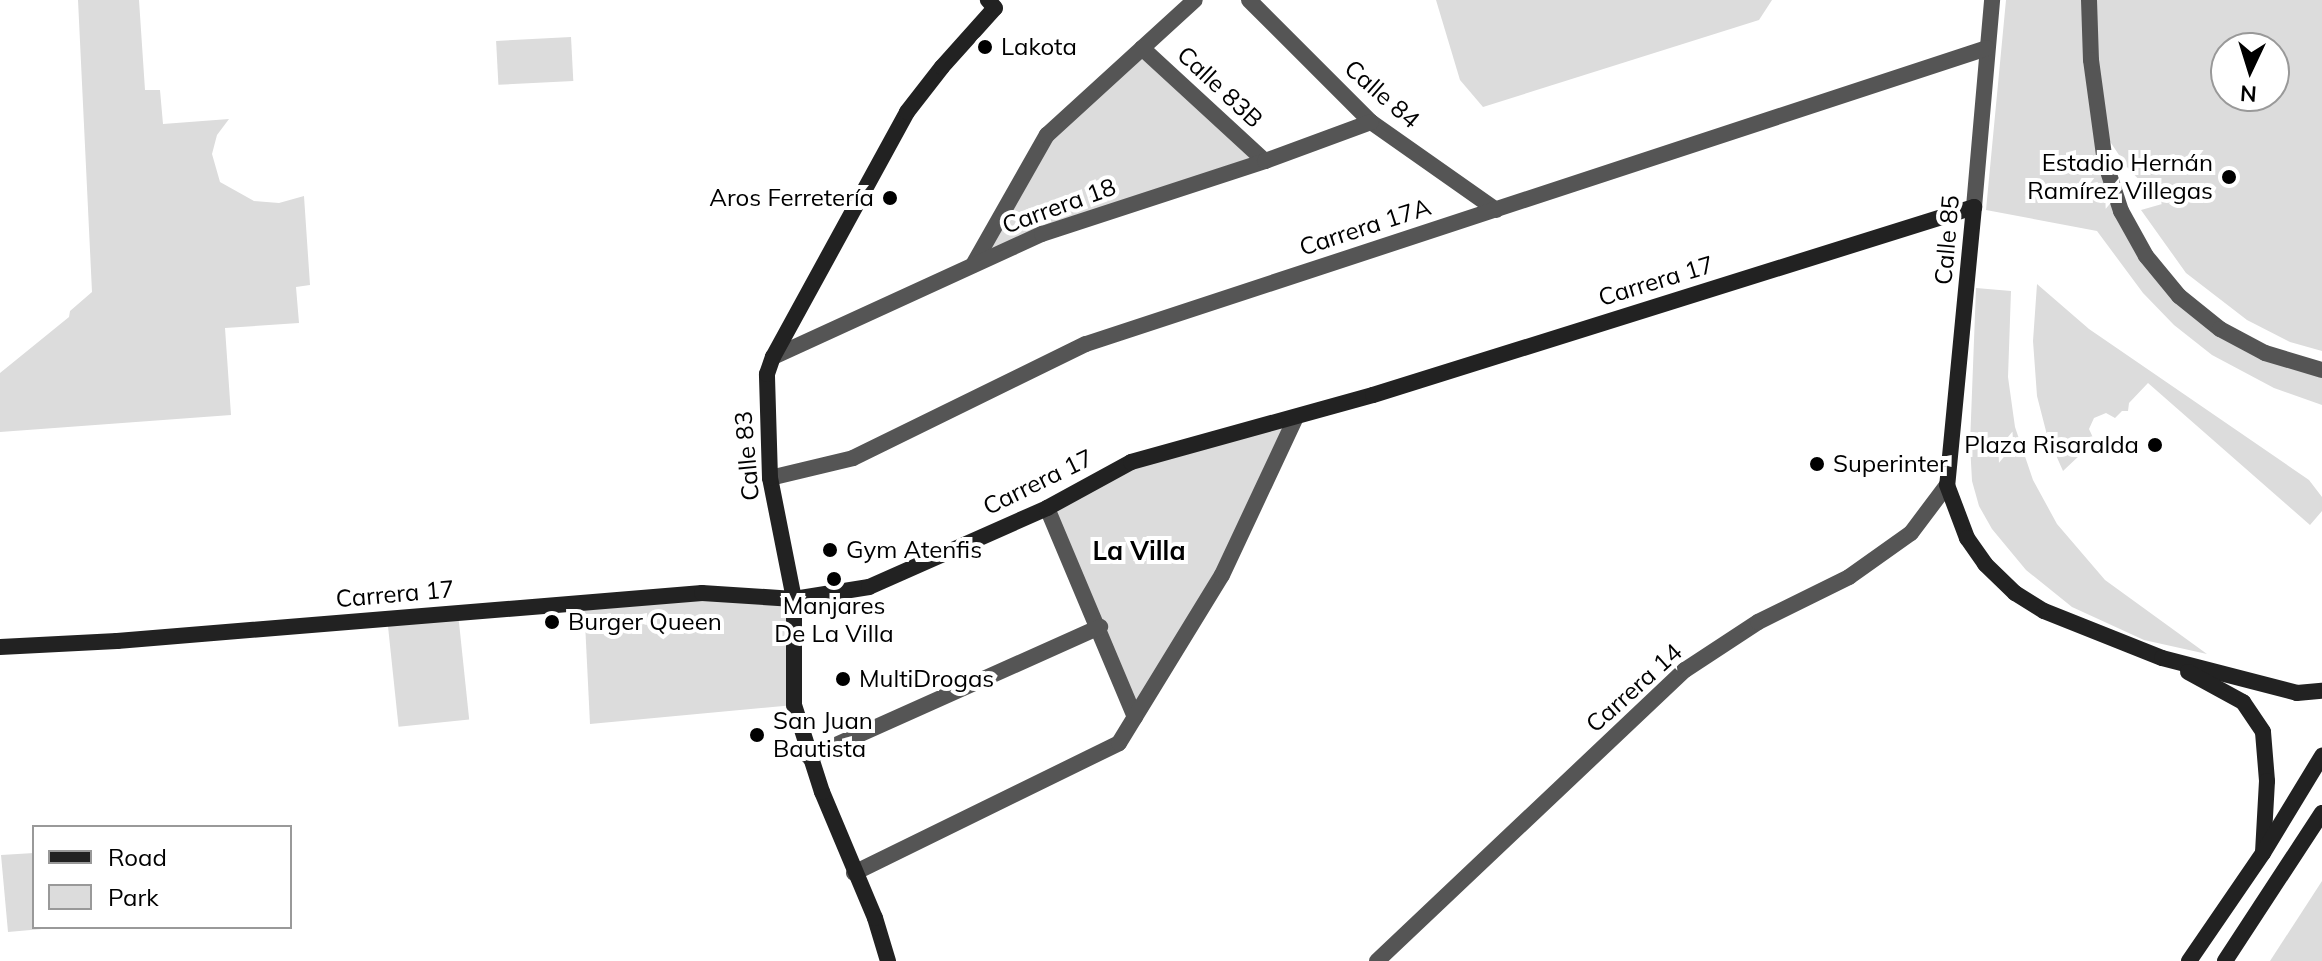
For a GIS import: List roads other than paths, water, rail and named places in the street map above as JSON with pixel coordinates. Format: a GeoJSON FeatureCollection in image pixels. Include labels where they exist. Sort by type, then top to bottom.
{"type":"FeatureCollection","features":[{"type":"Feature","properties":{"kind":"street"},"geometry":{"type":"LineString","coordinates":[[973,265],[1047,135],[1195,0]]}},
{"type":"Feature","properties":{"kind":"street","name":"Calle 84"},"geometry":{"type":"LineString","coordinates":[[1249,0],[1371,122],[1496,210]]}},
{"type":"Feature","properties":{"kind":"street","name":"Calle 85"},"geometry":{"type":"LineString","coordinates":[[1947,485],[1992,0]]}},
{"type":"Feature","properties":{"kind":"street"},"geometry":{"type":"LineString","coordinates":[[2089,0],[2091,60],[2105,162],[2121,211],[2146,256],[2179,296],[2220,329],[2265,353],[2322,370]]}},
{"type":"Feature","properties":{"kind":"street","name":"Calle 83"},"geometry":{"type":"LineString","coordinates":[[888,961],[875,918],[809,757],[794,705],[794,599],[770,478],[767,374],[773,357],[907,112],[996,3]]}},
{"type":"Feature","properties":{"kind":"street","name":"Calle 83B"},"geometry":{"type":"LineString","coordinates":[[1142,48],[1265,161]]}},
{"type":"Feature","properties":{"kind":"street","name":"Carrera 17A"},"geometry":{"type":"LineString","coordinates":[[770,478],[853,458],[1086,344],[1987,48]]}},
{"type":"Feature","properties":{"kind":"street","name":"Carrera 18"},"geometry":{"type":"LineString","coordinates":[[773,357],[1042,234],[1265,161],[1371,122]]}},
{"type":"Feature","properties":{"kind":"street","name":"Carrera 17"},"geometry":{"type":"LineString","coordinates":[[0,647],[117,641],[702,593],[794,599],[869,587],[1047,508],[1131,462],[1296,417],[1313,408],[1373,395],[1974,207]]}},
{"type":"Feature","properties":{"kind":"street"},"geometry":{"type":"LineString","coordinates":[[854,873],[1119,743],[1222,575],[1296,417]]}},
{"type":"Feature","properties":{"kind":"street"},"geometry":{"type":"LineString","coordinates":[[1947,485],[1967,538],[1985,564],[2015,593],[2044,611],[2162,658],[2243,702],[2256,717],[2267,753],[2263,853]]}},
{"type":"Feature","properties":{"kind":"street","name":"Carrera 14"},"geometry":{"type":"LineString","coordinates":[[1377,961],[1685,670],[1758,622],[1849,577],[1911,533],[1947,485]]}},
{"type":"Feature","properties":{"kind":"street"},"geometry":{"type":"LineString","coordinates":[[1047,508],[1100,627],[1135,717]]}},
{"type":"Feature","properties":{"kind":"street"},"geometry":{"type":"LineString","coordinates":[[809,757],[1100,627]]}},
{"type":"Feature","properties":{"kind":"street"},"geometry":{"type":"LineString","coordinates":[[2162,658],[2297,693],[2322,691]]}},
{"type":"Feature","properties":{"kind":"street"},"geometry":{"type":"LineString","coordinates":[[2189,961],[2263,853],[2322,756]]}},
{"type":"Feature","properties":{"kind":"street"},"geometry":{"type":"LineString","coordinates":[[2225,961],[2322,813]]}},
{"type":"Feature","properties":{"kind":"place","name":"Lakota"},"geometry":{"type":"Point","coordinates":[985,47]}},
{"type":"Feature","properties":{"kind":"place","name":"Estadio Hernán Ramírez Villegas"},"geometry":{"type":"Point","coordinates":[2229,177]}},
{"type":"Feature","properties":{"kind":"place","name":"Aros Ferretería"},"geometry":{"type":"Point","coordinates":[890,198]}},
{"type":"Feature","properties":{"kind":"place","name":"Plaza Risaralda"},"geometry":{"type":"Point","coordinates":[2155,445]}},
{"type":"Feature","properties":{"kind":"place","name":"Superinter"},"geometry":{"type":"Point","coordinates":[1817,464]}},
{"type":"Feature","properties":{"kind":"place","name":"Gym Atenfis"},"geometry":{"type":"Point","coordinates":[830,550]}},
{"type":"Feature","properties":{"kind":"place","name":"Manjares De La Villa"},"geometry":{"type":"Point","coordinates":[834,579]}},
{"type":"Feature","properties":{"kind":"place","name":"Burger Queen"},"geometry":{"type":"Point","coordinates":[552,622]}},
{"type":"Feature","properties":{"kind":"place","name":"MultiDrogas"},"geometry":{"type":"Point","coordinates":[843,679]}},
{"type":"Feature","properties":{"kind":"place","name":"San Juan Bautista"},"geometry":{"type":"Point","coordinates":[757,735]}},
{"type":"Feature","properties":{"kind":"district","name":"La Villa"},"geometry":{"type":"Point","coordinates":[1139,551]}}]}
